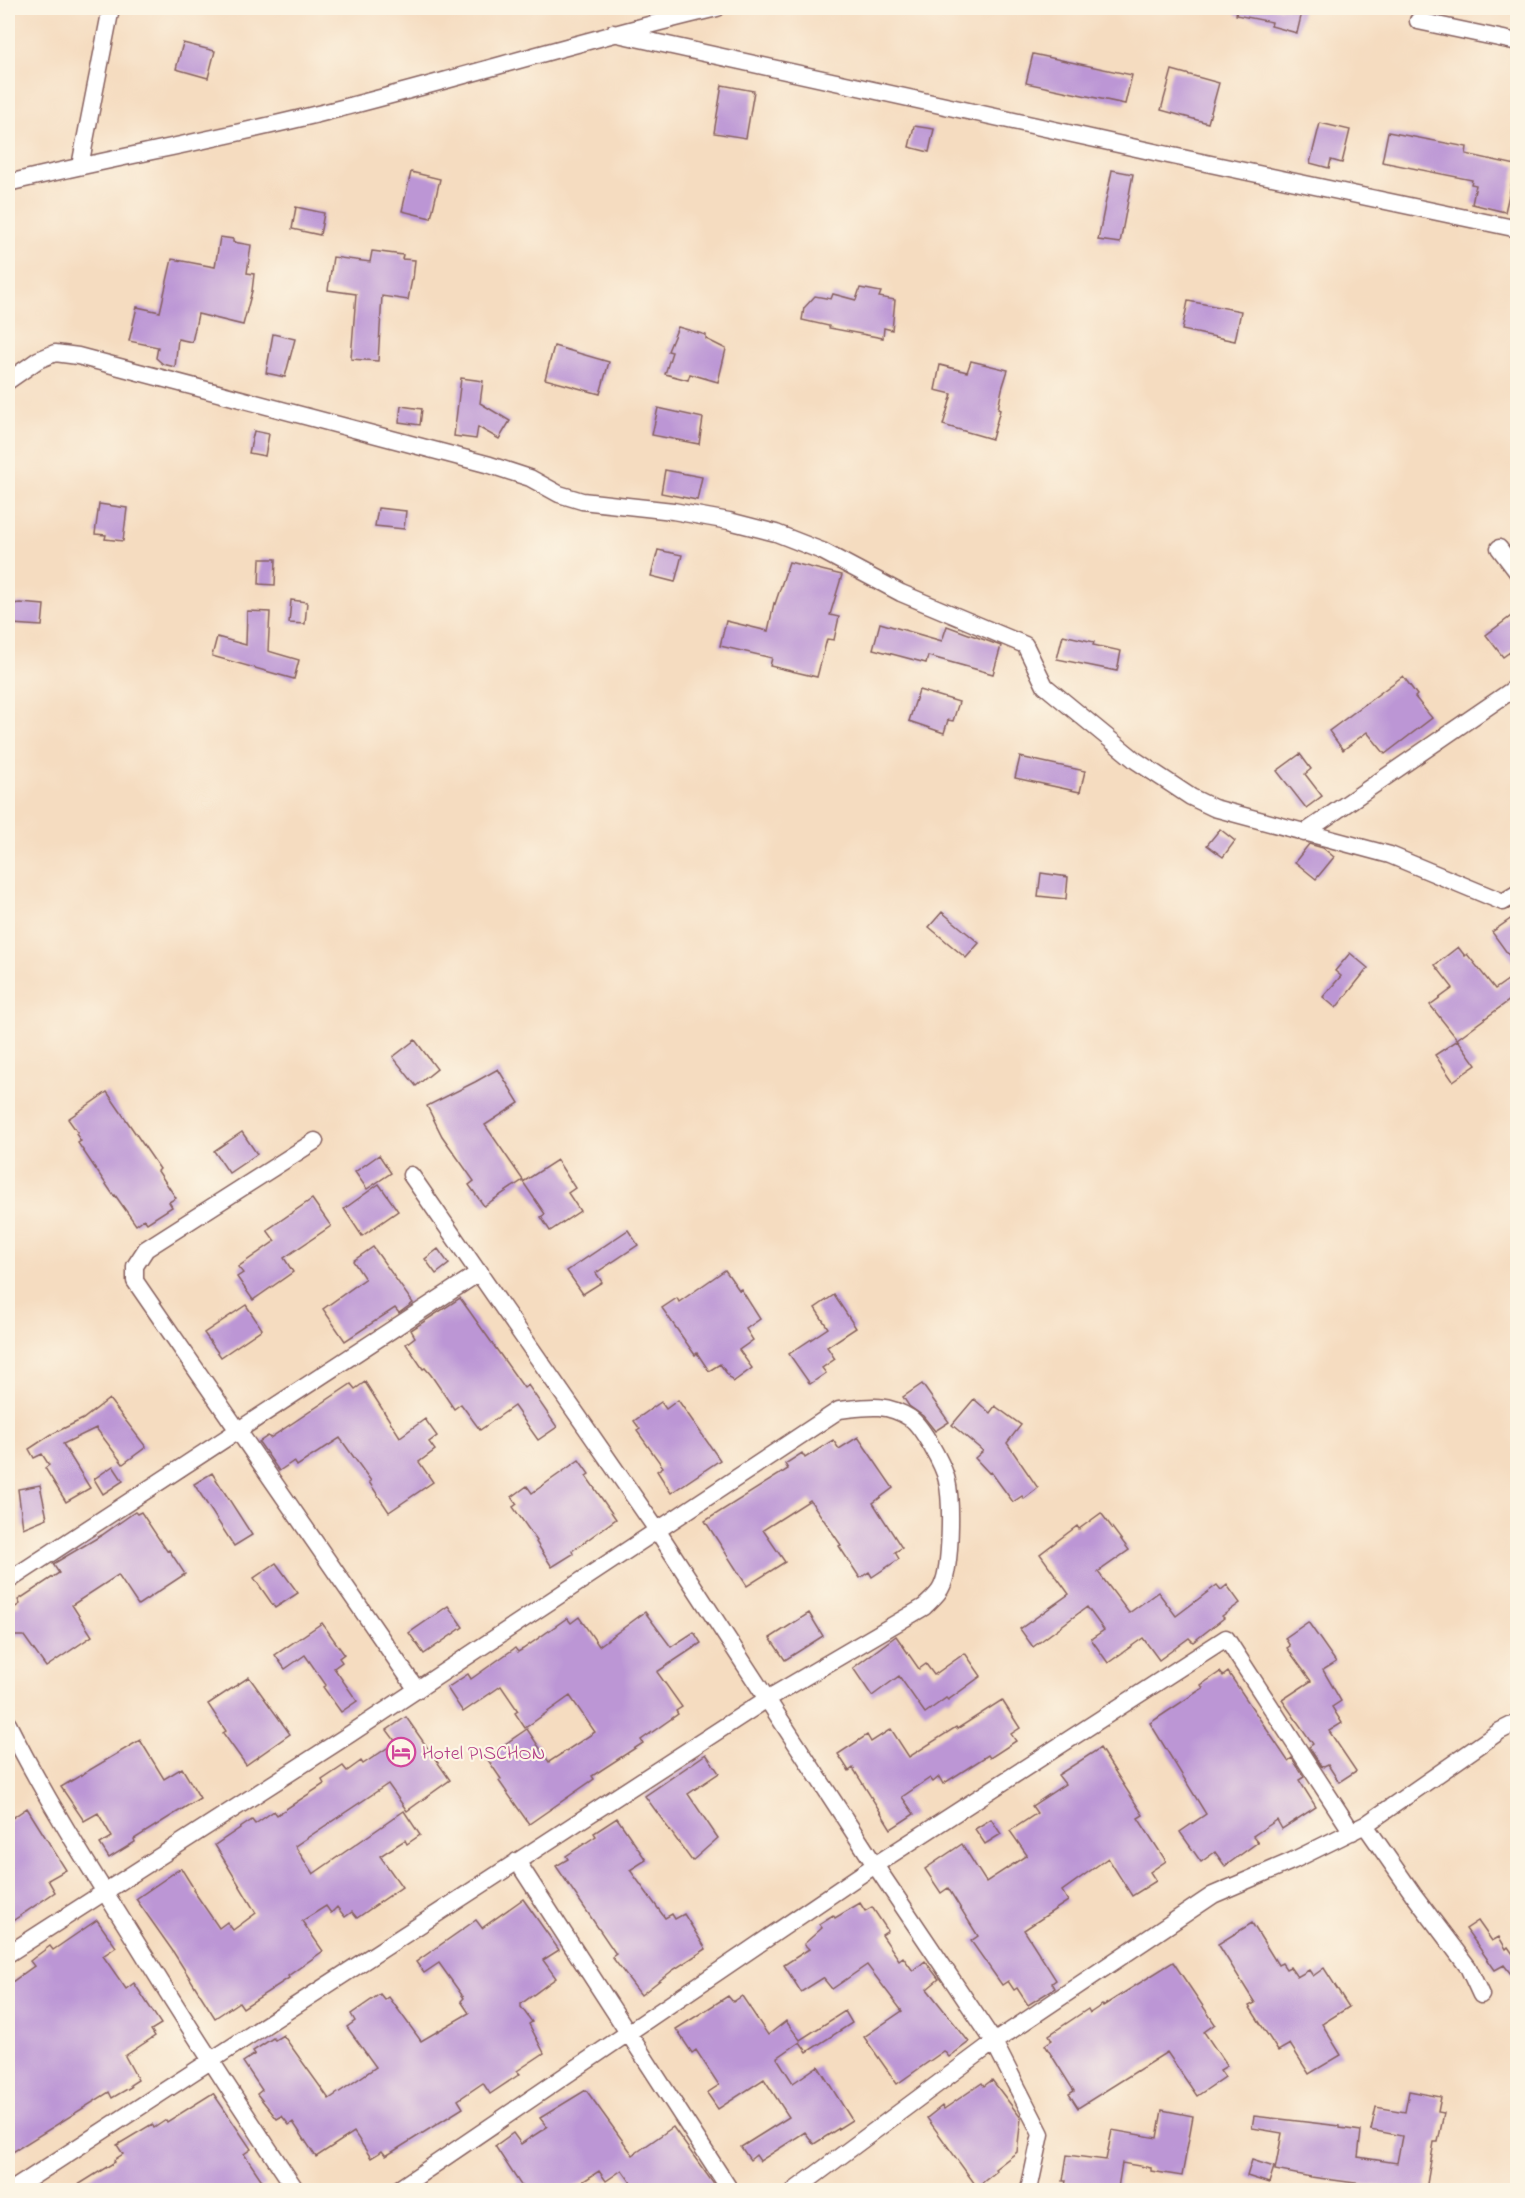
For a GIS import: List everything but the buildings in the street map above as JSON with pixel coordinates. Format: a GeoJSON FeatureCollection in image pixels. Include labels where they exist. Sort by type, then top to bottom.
{"type":"FeatureCollection","features":[{"type":"Feature","properties":{"kind":"street"},"geometry":{"type":"LineString","coordinates":[[80,166],[111,8]]}},
{"type":"Feature","properties":{"kind":"street"},"geometry":{"type":"LineString","coordinates":[[8,183],[322,113],[613,33],[652,15],[717,8]]}},
{"type":"Feature","properties":{"kind":"street"},"geometry":{"type":"LineString","coordinates":[[1419,21],[1518,42]]}},
{"type":"Feature","properties":{"kind":"street"},"geometry":{"type":"LineString","coordinates":[[613,33],[1518,229]]}},
{"type":"Feature","properties":{"kind":"street"},"geometry":{"type":"LineString","coordinates":[[8,381],[38,360],[55,353],[78,356],[490,465],[530,478],[559,494],[582,501],[673,511],[729,521],[776,533],[822,551],[901,593],[1025,645],[1045,686],[1135,760],[1191,797],[1214,808],[1390,855],[1503,903],[1518,893]]}},
{"type":"Feature","properties":{"kind":"street"},"geometry":{"type":"LineString","coordinates":[[1499,548],[1518,573]]}},
{"type":"Feature","properties":{"kind":"street"},"geometry":{"type":"LineString","coordinates":[[1304,833],[1518,686]]}},
{"type":"Feature","properties":{"kind":"street"},"geometry":{"type":"LineString","coordinates":[[315,1141],[146,1250],[135,1266],[135,1281],[417,1690]]}},
{"type":"Feature","properties":{"kind":"street"},"geometry":{"type":"LineString","coordinates":[[411,1175],[657,1530],[875,1865],[994,2042],[1041,2134],[1029,2190]]}},
{"type":"Feature","properties":{"kind":"street"},"geometry":{"type":"LineString","coordinates":[[8,1581],[480,1272]]}},
{"type":"Feature","properties":{"kind":"street"},"geometry":{"type":"LineString","coordinates":[[8,1954],[417,1690],[839,1410],[883,1406],[912,1419],[935,1451],[947,1480],[950,1519],[947,1571],[942,1587],[924,1607],[767,1699],[12,2190]]}},
{"type":"Feature","properties":{"kind":"street"},"geometry":{"type":"LineString","coordinates":[[397,2190],[875,1865],[1226,1638],[1359,1829],[1468,1967],[1481,1995]]}},
{"type":"Feature","properties":{"kind":"street"},"geometry":{"type":"LineString","coordinates":[[795,2190],[994,2042],[1213,1894],[1292,1861],[1359,1829],[1500,1731],[1518,1722]]}},
{"type":"Feature","properties":{"kind":"street"},"geometry":{"type":"LineString","coordinates":[[8,1724],[25,1758],[104,1891],[210,2061],[296,2190]]}},
{"type":"Feature","properties":{"kind":"street"},"geometry":{"type":"LineString","coordinates":[[518,1861],[730,2190]]}},
{"type":"Feature","properties":{"kind":"place","name":"Hotel PISCHON"},"geometry":{"type":"Point","coordinates":[401,1752]}}]}
